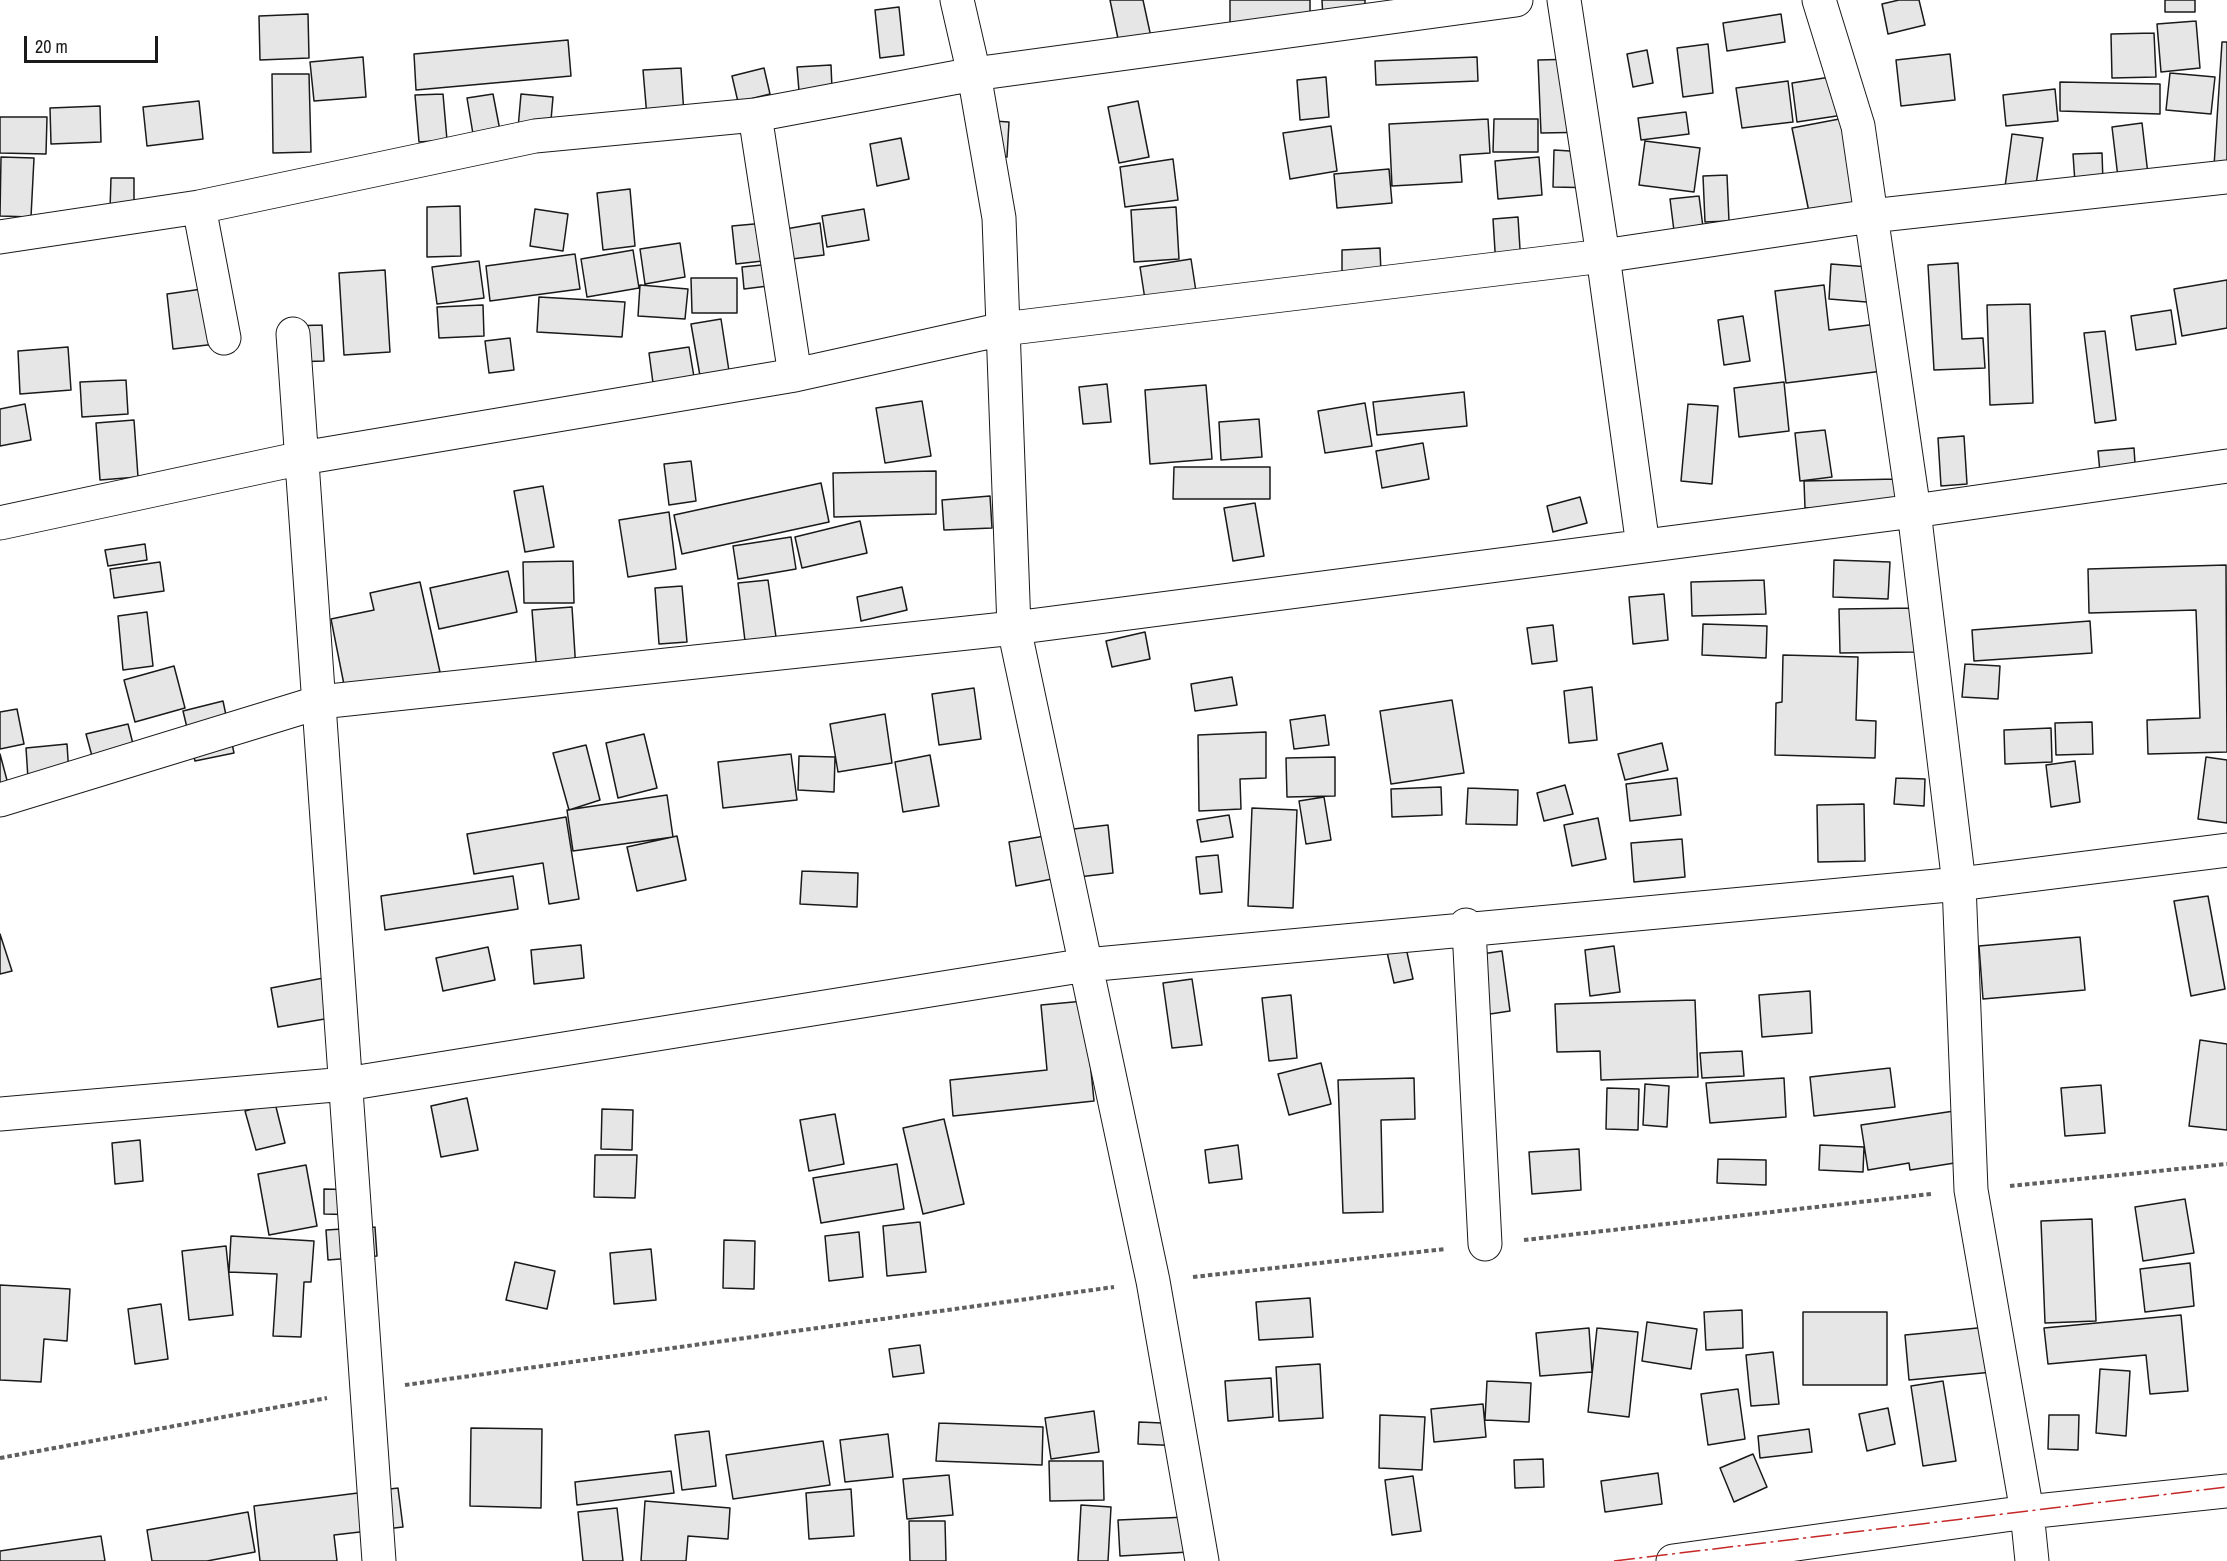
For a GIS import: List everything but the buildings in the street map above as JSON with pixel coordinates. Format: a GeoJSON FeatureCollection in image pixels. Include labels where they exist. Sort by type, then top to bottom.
{"type":"FeatureCollection","features":[{"type":"Feature","properties":{"kind":"street"},"geometry":{"type":"LineString","coordinates":[[957,0],[974,74],[999,218],[1014,628],[1153,1281],[1202,1561]]}},
{"type":"Feature","properties":{"kind":"street"},"geometry":{"type":"LineString","coordinates":[[0,237],[200,207],[535,136],[755,115],[974,74],[1516,0]]}},
{"type":"Feature","properties":{"kind":"street"},"geometry":{"type":"LineString","coordinates":[[1564,0],[1604,256],[1643,546]]}},
{"type":"Feature","properties":{"kind":"street"},"geometry":{"type":"LineString","coordinates":[[1819,0],[1858,126],[1914,511],[1959,884],[1971,1190],[2027,1512],[2032,1561]]}},
{"type":"Feature","properties":{"kind":"street"},"geometry":{"type":"LineString","coordinates":[[755,115],[795,375]]}},
{"type":"Feature","properties":{"kind":"street"},"geometry":{"type":"LineString","coordinates":[[0,523],[302,459],[795,375],[1003,329],[1604,256],[1871,216],[2227,177]]}},
{"type":"Feature","properties":{"kind":"street"},"geometry":{"type":"LineString","coordinates":[[200,207],[224,338]]}},
{"type":"Feature","properties":{"kind":"street"},"geometry":{"type":"LineString","coordinates":[[293,334],[379,1561]]}},
{"type":"Feature","properties":{"kind":"street"},"geometry":{"type":"LineString","coordinates":[[0,800],[320,702],[1014,628],[1914,511],[2227,466]]}},
{"type":"Feature","properties":{"kind":"street"},"geometry":{"type":"LineString","coordinates":[[0,1114],[346,1084],[1086,965],[1468,927],[1959,884],[2227,850]]}},
{"type":"Feature","properties":{"kind":"street"},"geometry":{"type":"LineString","coordinates":[[1468,927],[1485,1244]]}},
{"type":"Feature","properties":{"kind":"street"},"geometry":{"type":"LineString","coordinates":[[1672,1561],[2027,1512],[2227,1491]]}},
{"type":"Feature","properties":{"kind":"path"},"geometry":{"type":"LineString","coordinates":[[0,1458],[368,1391],[1153,1281],[1971,1190],[2227,1164]]}},
{"type":"Feature","properties":{"kind":"power"},"geometry":{"type":"LineString","coordinates":[[1614,1561],[2227,1487]]}}]}
